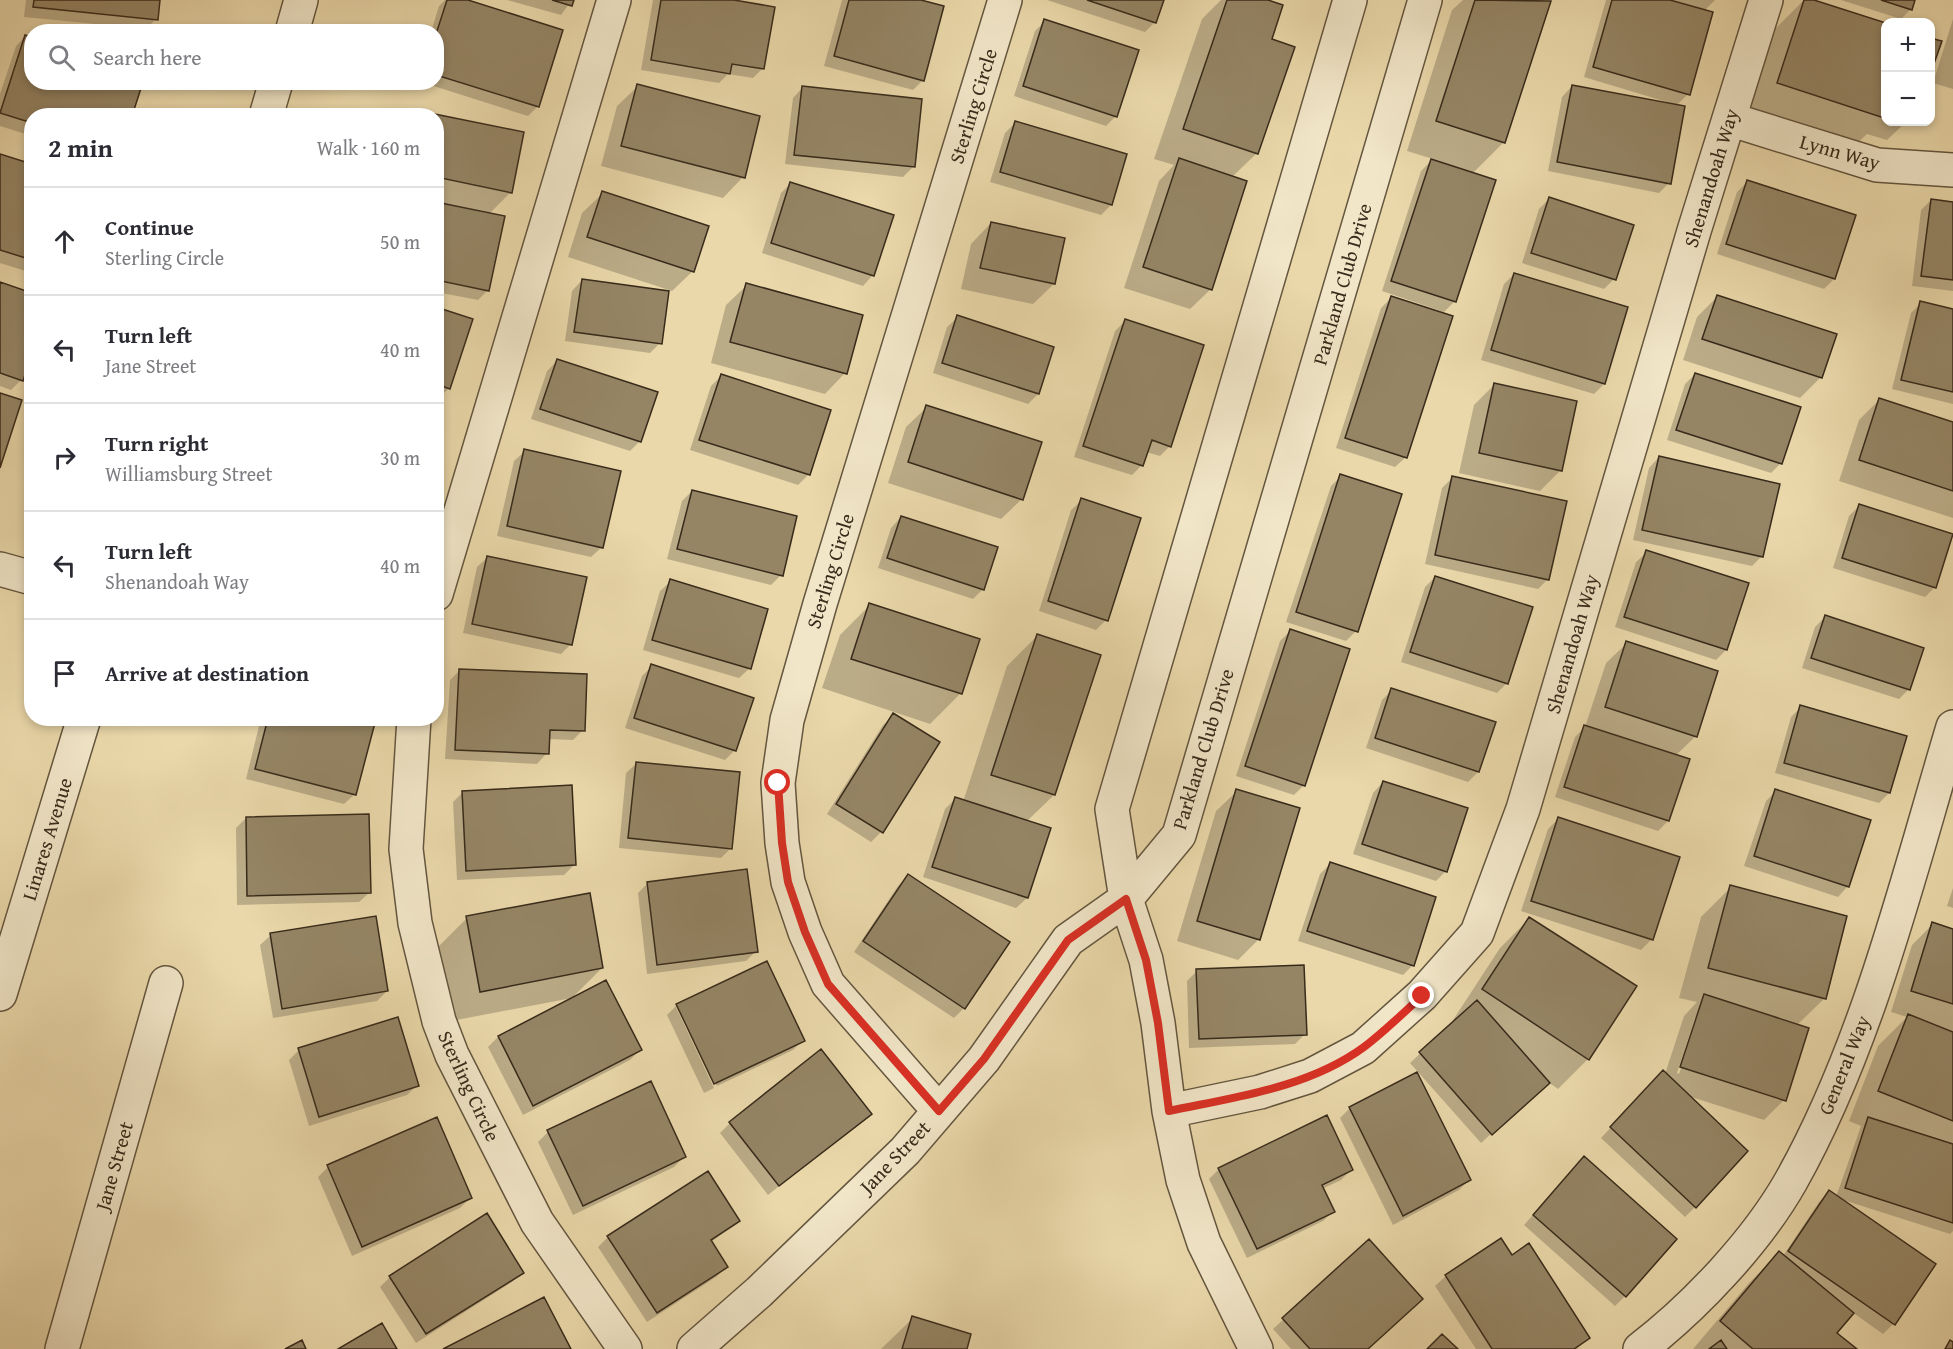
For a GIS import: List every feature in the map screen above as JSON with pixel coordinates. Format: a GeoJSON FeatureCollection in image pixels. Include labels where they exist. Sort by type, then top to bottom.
{"type":"FeatureCollection","features":[{"type":"Feature","properties":{"kind":"street"},"geometry":{"type":"LineString","coordinates":[[294,24],[301,0]]}},
{"type":"Feature","properties":{"kind":"street"},"geometry":{"type":"LineString","coordinates":[[444,567],[614,0]]}},
{"type":"Feature","properties":{"kind":"street","name":"Sterling Circle"},"geometry":{"type":"LineString","coordinates":[[939,1111],[828,984],[805,932],[788,882],[782,843],[778,783],[787,720],[817,615],[1005,0]]}},
{"type":"Feature","properties":{"kind":"street"},"geometry":{"type":"LineString","coordinates":[[1256,1349],[1204,1243],[1183,1180],[1169,1111],[1158,1023],[1146,960],[1126,899],[1112,809],[1350,0]]}},
{"type":"Feature","properties":{"kind":"street","name":"Parkland Club Drive"},"geometry":{"type":"LineString","coordinates":[[1126,899],[1179,835],[1425,0]]}},
{"type":"Feature","properties":{"kind":"street","name":"Shenandoah Way"},"geometry":{"type":"LineString","coordinates":[[1169,1111],[1260,1092],[1310,1076],[1363,1048],[1422,996],[1477,933],[1523,809],[1766,0]]}},
{"type":"Feature","properties":{"kind":"street"},"geometry":{"type":"LineString","coordinates":[[268,108],[274,90]]}},
{"type":"Feature","properties":{"kind":"street","name":"Lynn Way"},"geometry":{"type":"LineString","coordinates":[[1729,119],[1877,165],[1953,170]]}},
{"type":"Feature","properties":{"kind":"street"},"geometry":{"type":"LineString","coordinates":[[0,569],[24,576]]}},
{"type":"Feature","properties":{"kind":"street","name":"Linares Avenue"},"geometry":{"type":"LineString","coordinates":[[0,994],[82,726]]}},
{"type":"Feature","properties":{"kind":"street","name":"Sterling Circle"},"geometry":{"type":"LineString","coordinates":[[414,726],[406,849],[415,923],[439,1021],[452,1055],[537,1222],[625,1349]]}},
{"type":"Feature","properties":{"kind":"street","name":"General Way"},"geometry":{"type":"LineString","coordinates":[[1640,1349],[1669,1327],[1734,1261],[1791,1182],[1833,1098],[1863,1018],[1953,727]]}},
{"type":"Feature","properties":{"kind":"street","name":"Jane Street"},"geometry":{"type":"LineString","coordinates":[[694,1349],[759,1292],[897,1159],[984,1059],[1068,940],[1126,899]]}},
{"type":"Feature","properties":{"kind":"street","name":"Jane Street"},"geometry":{"type":"LineString","coordinates":[[62,1349],[166,983]]}},
{"type":"Feature","properties":{"kind":"building"},"geometry":{"type":"Polygon","coordinates":[[[34,0],[160,0],[158,20],[33,7],[34,0]]]}},
{"type":"Feature","properties":{"kind":"building"},"geometry":{"type":"Polygon","coordinates":[[[447,0],[468,0],[563,30],[539,107],[444,77],[444,24],[439,24],[447,0]]]}},
{"type":"Feature","properties":{"kind":"building"},"geometry":{"type":"Polygon","coordinates":[[[552,0],[574,0],[572,6],[552,0]]]}},
{"type":"Feature","properties":{"kind":"building"},"geometry":{"type":"Polygon","coordinates":[[[661,0],[734,0],[775,7],[764,69],[732,64],[730,74],[651,60],[661,0]]]}},
{"type":"Feature","properties":{"kind":"building"},"geometry":{"type":"Polygon","coordinates":[[[849,0],[921,0],[944,6],[924,81],[834,56],[849,0]]]}},
{"type":"Feature","properties":{"kind":"building"},"geometry":{"type":"Polygon","coordinates":[[[1087,0],[1164,0],[1156,23],[1087,0]]]}},
{"type":"Feature","properties":{"kind":"building"},"geometry":{"type":"Polygon","coordinates":[[[1227,0],[1268,0],[1283,5],[1272,39],[1295,47],[1258,154],[1183,129],[1227,0]]]}},
{"type":"Feature","properties":{"kind":"building"},"geometry":{"type":"Polygon","coordinates":[[[1475,0],[1551,1],[1505,143],[1436,121],[1475,0]]]}},
{"type":"Feature","properties":{"kind":"building"},"geometry":{"type":"Polygon","coordinates":[[[1612,0],[1670,0],[1713,12],[1690,95],[1593,67],[1612,0]]]}},
{"type":"Feature","properties":{"kind":"building"},"geometry":{"type":"Polygon","coordinates":[[[1804,0],[1814,0],[1881,21],[1881,117],[1777,83],[1804,0]]]}},
{"type":"Feature","properties":{"kind":"building"},"geometry":{"type":"Polygon","coordinates":[[[1881,0],[1915,0],[1912,10],[1881,0]]]}},
{"type":"Feature","properties":{"kind":"building"},"geometry":{"type":"Polygon","coordinates":[[[1044,19],[1139,50],[1117,117],[1023,86],[1044,19]]]}},
{"type":"Feature","properties":{"kind":"building"},"geometry":{"type":"Polygon","coordinates":[[[24,38],[24,90],[140,90],[135,108],[24,108],[24,120],[0,113],[24,38]]]}},
{"type":"Feature","properties":{"kind":"building"},"geometry":{"type":"Polygon","coordinates":[[[1935,39],[1942,41],[1935,61],[1935,39]]]}},
{"type":"Feature","properties":{"kind":"building"},"geometry":{"type":"Polygon","coordinates":[[[637,84],[760,116],[745,178],[621,146],[637,84]]]}},
{"type":"Feature","properties":{"kind":"building"},"geometry":{"type":"Polygon","coordinates":[[[1572,85],[1685,106],[1671,184],[1557,162],[1572,85]]]}},
{"type":"Feature","properties":{"kind":"building"},"geometry":{"type":"Polygon","coordinates":[[[802,86],[922,99],[915,167],[794,155],[802,86]]]}},
{"type":"Feature","properties":{"kind":"building"},"geometry":{"type":"Polygon","coordinates":[[[444,116],[524,132],[512,193],[444,179],[444,116]]]}},
{"type":"Feature","properties":{"kind":"building"},"geometry":{"type":"Polygon","coordinates":[[[1015,121],[1127,154],[1112,205],[1000,172],[1015,121]]]}},
{"type":"Feature","properties":{"kind":"building"},"geometry":{"type":"Polygon","coordinates":[[[0,154],[24,162],[24,258],[0,250],[0,154]]]}},
{"type":"Feature","properties":{"kind":"building"},"geometry":{"type":"Polygon","coordinates":[[[1179,158],[1247,181],[1212,290],[1143,267],[1179,158]]]}},
{"type":"Feature","properties":{"kind":"building"},"geometry":{"type":"Polygon","coordinates":[[[1431,159],[1496,180],[1456,302],[1391,281],[1431,159]]]}},
{"type":"Feature","properties":{"kind":"building"},"geometry":{"type":"Polygon","coordinates":[[[1747,180],[1856,215],[1835,279],[1726,244],[1747,180]]]}},
{"type":"Feature","properties":{"kind":"building"},"geometry":{"type":"Polygon","coordinates":[[[790,182],[894,215],[874,276],[771,243],[790,182]]]}},
{"type":"Feature","properties":{"kind":"building"},"geometry":{"type":"Polygon","coordinates":[[[602,191],[709,226],[694,272],[587,237],[602,191]]]}},
{"type":"Feature","properties":{"kind":"building"},"geometry":{"type":"Polygon","coordinates":[[[1549,197],[1634,225],[1616,280],[1531,253],[1549,197]]]}},
{"type":"Feature","properties":{"kind":"building"},"geometry":{"type":"Polygon","coordinates":[[[1931,199],[1953,202],[1953,280],[1921,276],[1931,199]]]}},
{"type":"Feature","properties":{"kind":"building"},"geometry":{"type":"Polygon","coordinates":[[[444,204],[505,216],[489,291],[444,282],[444,204]]]}},
{"type":"Feature","properties":{"kind":"building"},"geometry":{"type":"Polygon","coordinates":[[[991,222],[1065,238],[1055,284],[980,268],[991,222]]]}},
{"type":"Feature","properties":{"kind":"building"},"geometry":{"type":"Polygon","coordinates":[[[1514,273],[1628,307],[1605,384],[1491,350],[1514,273]]]}},
{"type":"Feature","properties":{"kind":"building"},"geometry":{"type":"Polygon","coordinates":[[[582,279],[669,291],[662,344],[574,332],[582,279]]]}},
{"type":"Feature","properties":{"kind":"building"},"geometry":{"type":"Polygon","coordinates":[[[0,282],[24,290],[24,378],[23,381],[0,373],[0,282]]]}},
{"type":"Feature","properties":{"kind":"building"},"geometry":{"type":"Polygon","coordinates":[[[746,283],[863,315],[847,374],[730,342],[746,283]]]}},
{"type":"Feature","properties":{"kind":"building"},"geometry":{"type":"Polygon","coordinates":[[[1717,295],[1837,334],[1822,378],[1702,339],[1717,295]]]}},
{"type":"Feature","properties":{"kind":"building"},"geometry":{"type":"Polygon","coordinates":[[[1391,296],[1453,316],[1407,458],[1345,438],[1391,296]]]}},
{"type":"Feature","properties":{"kind":"building"},"geometry":{"type":"Polygon","coordinates":[[[1920,301],[1953,309],[1953,392],[1901,380],[1920,301]]]}},
{"type":"Feature","properties":{"kind":"building"},"geometry":{"type":"Polygon","coordinates":[[[444,310],[473,319],[450,389],[444,387],[444,310]]]}},
{"type":"Feature","properties":{"kind":"building"},"geometry":{"type":"Polygon","coordinates":[[[957,315],[1054,347],[1039,394],[942,363],[957,315]]]}},
{"type":"Feature","properties":{"kind":"building"},"geometry":{"type":"Polygon","coordinates":[[[1125,319],[1204,345],[1171,447],[1152,440],[1143,466],[1083,446],[1125,319]]]}},
{"type":"Feature","properties":{"kind":"building"},"geometry":{"type":"Polygon","coordinates":[[[557,359],[658,392],[641,442],[540,409],[557,359]]]}},
{"type":"Feature","properties":{"kind":"building"},"geometry":{"type":"Polygon","coordinates":[[[1695,373],[1801,407],[1782,464],[1676,430],[1695,373]]]}},
{"type":"Feature","properties":{"kind":"building"},"geometry":{"type":"Polygon","coordinates":[[[721,374],[831,410],[810,475],[699,440],[721,374]]]}},
{"type":"Feature","properties":{"kind":"building"},"geometry":{"type":"Polygon","coordinates":[[[1494,383],[1577,401],[1562,471],[1479,453],[1494,383]]]}},
{"type":"Feature","properties":{"kind":"building"},"geometry":{"type":"Polygon","coordinates":[[[0,393],[22,400],[0,468],[0,393]]]}},
{"type":"Feature","properties":{"kind":"building"},"geometry":{"type":"Polygon","coordinates":[[[1879,398],[1953,422],[1953,491],[1859,460],[1879,398]]]}},
{"type":"Feature","properties":{"kind":"building"},"geometry":{"type":"Polygon","coordinates":[[[926,405],[1042,442],[1023,500],[908,462],[926,405]]]}},
{"type":"Feature","properties":{"kind":"building"},"geometry":{"type":"Polygon","coordinates":[[[524,449],[621,471],[603,548],[507,526],[524,449]]]}},
{"type":"Feature","properties":{"kind":"building"},"geometry":{"type":"Polygon","coordinates":[[[1659,456],[1780,484],[1763,557],[1642,530],[1659,456]]]}},
{"type":"Feature","properties":{"kind":"building"},"geometry":{"type":"Polygon","coordinates":[[[1340,474],[1402,494],[1358,632],[1296,612],[1340,474]]]}},
{"type":"Feature","properties":{"kind":"building"},"geometry":{"type":"Polygon","coordinates":[[[1452,476],[1567,501],[1549,580],[1435,555],[1452,476]]]}},
{"type":"Feature","properties":{"kind":"building"},"geometry":{"type":"Polygon","coordinates":[[[692,490],[797,516],[783,576],[677,549],[692,490]]]}},
{"type":"Feature","properties":{"kind":"building"},"geometry":{"type":"Polygon","coordinates":[[[1081,498],[1141,518],[1108,621],[1048,601],[1081,498]]]}},
{"type":"Feature","properties":{"kind":"building"},"geometry":{"type":"Polygon","coordinates":[[[1859,504],[1953,534],[1936,588],[1842,558],[1859,504]]]}},
{"type":"Feature","properties":{"kind":"building"},"geometry":{"type":"Polygon","coordinates":[[[901,516],[998,547],[984,590],[887,558],[901,516]]]}},
{"type":"Feature","properties":{"kind":"building"},"geometry":{"type":"Polygon","coordinates":[[[1646,550],[1749,583],[1727,650],[1624,617],[1646,550]]]}},
{"type":"Feature","properties":{"kind":"building"},"geometry":{"type":"Polygon","coordinates":[[[487,556],[587,577],[572,645],[472,624],[487,556]]]}},
{"type":"Feature","properties":{"kind":"building"},"geometry":{"type":"Polygon","coordinates":[[[1435,576],[1533,607],[1508,684],[1410,652],[1435,576]]]}},
{"type":"Feature","properties":{"kind":"building"},"geometry":{"type":"Polygon","coordinates":[[[670,579],[768,609],[751,669],[652,640],[670,579]]]}},
{"type":"Feature","properties":{"kind":"building"},"geometry":{"type":"Polygon","coordinates":[[[869,603],[980,639],[962,694],[851,659],[869,603]]]}},
{"type":"Feature","properties":{"kind":"building"},"geometry":{"type":"Polygon","coordinates":[[[1825,615],[1924,648],[1910,690],[1811,658],[1825,615]]]}},
{"type":"Feature","properties":{"kind":"building"},"geometry":{"type":"Polygon","coordinates":[[[1290,629],[1350,649],[1305,786],[1245,766],[1290,629]]]}},
{"type":"Feature","properties":{"kind":"building"},"geometry":{"type":"Polygon","coordinates":[[[1037,634],[1101,655],[1055,795],[991,775],[1037,634]]]}},
{"type":"Feature","properties":{"kind":"building"},"geometry":{"type":"Polygon","coordinates":[[[1626,641],[1718,671],[1697,737],[1605,707],[1626,641]]]}},
{"type":"Feature","properties":{"kind":"building"},"geometry":{"type":"Polygon","coordinates":[[[651,664],[754,698],[736,751],[634,718],[651,664]]]}},
{"type":"Feature","properties":{"kind":"building"},"geometry":{"type":"Polygon","coordinates":[[[459,669],[587,674],[585,731],[550,730],[549,754],[455,750],[459,669]]]}},
{"type":"Feature","properties":{"kind":"building"},"geometry":{"type":"Polygon","coordinates":[[[1391,688],[1496,722],[1479,772],[1375,738],[1391,688]]]}},
{"type":"Feature","properties":{"kind":"building"},"geometry":{"type":"Polygon","coordinates":[[[1800,705],[1907,736],[1890,793],[1784,763],[1800,705]]]}},
{"type":"Feature","properties":{"kind":"building"},"geometry":{"type":"Polygon","coordinates":[[[893,713],[940,742],[883,833],[836,804],[893,713]]]}},
{"type":"Feature","properties":{"kind":"building"},"geometry":{"type":"Polygon","coordinates":[[[1584,725],[1690,759],[1669,821],[1564,787],[1584,725]]]}},
{"type":"Feature","properties":{"kind":"building"},"geometry":{"type":"Polygon","coordinates":[[[266,726],[374,726],[356,795],[255,769],[266,726]]]}},
{"type":"Feature","properties":{"kind":"building"},"geometry":{"type":"Polygon","coordinates":[[[636,762],[740,772],[732,849],[628,838],[636,762]]]}},
{"type":"Feature","properties":{"kind":"building"},"geometry":{"type":"Polygon","coordinates":[[[1383,781],[1468,808],[1447,872],[1362,844],[1383,781]]]}},
{"type":"Feature","properties":{"kind":"building"},"geometry":{"type":"Polygon","coordinates":[[[572,785],[576,865],[466,871],[462,791],[572,785]]]}},
{"type":"Feature","properties":{"kind":"building"},"geometry":{"type":"Polygon","coordinates":[[[1236,789],[1300,808],[1260,940],[1197,921],[1236,789]]]}},
{"type":"Feature","properties":{"kind":"building"},"geometry":{"type":"Polygon","coordinates":[[[1775,789],[1871,820],[1849,887],[1754,856],[1775,789]]]}},
{"type":"Feature","properties":{"kind":"building"},"geometry":{"type":"Polygon","coordinates":[[[955,797],[1051,828],[1028,898],[932,867],[955,797]]]}},
{"type":"Feature","properties":{"kind":"building"},"geometry":{"type":"Polygon","coordinates":[[[369,814],[371,893],[247,896],[246,817],[369,814]]]}},
{"type":"Feature","properties":{"kind":"building"},"geometry":{"type":"Polygon","coordinates":[[[1558,817],[1680,857],[1653,940],[1531,901],[1558,817]]]}},
{"type":"Feature","properties":{"kind":"building"},"geometry":{"type":"Polygon","coordinates":[[[1330,862],[1436,897],[1414,966],[1307,931],[1330,862]]]}},
{"type":"Feature","properties":{"kind":"building"},"geometry":{"type":"Polygon","coordinates":[[[747,869],[758,952],[657,965],[647,882],[747,869]]]}},
{"type":"Feature","properties":{"kind":"building"},"geometry":{"type":"Polygon","coordinates":[[[908,874],[1010,942],[965,1009],[863,941],[908,874]]]}},
{"type":"Feature","properties":{"kind":"building"},"geometry":{"type":"Polygon","coordinates":[[[1730,885],[1847,916],[1826,999],[1708,968],[1730,885]]]}},
{"type":"Feature","properties":{"kind":"building"},"geometry":{"type":"Polygon","coordinates":[[[590,893],[603,968],[480,992],[466,916],[590,893]]]}},
{"type":"Feature","properties":{"kind":"building"},"geometry":{"type":"Polygon","coordinates":[[[376,916],[388,991],[282,1009],[270,933],[376,916]]]}},
{"type":"Feature","properties":{"kind":"building"},"geometry":{"type":"Polygon","coordinates":[[[1529,917],[1637,986],[1589,1060],[1482,989],[1529,917]]]}},
{"type":"Feature","properties":{"kind":"building"},"geometry":{"type":"Polygon","coordinates":[[[1932,922],[1953,929],[1953,1004],[1911,991],[1932,922]]]}},
{"type":"Feature","properties":{"kind":"building"},"geometry":{"type":"Polygon","coordinates":[[[767,961],[805,1041],[714,1084],[676,1004],[767,961]]]}},
{"type":"Feature","properties":{"kind":"building"},"geometry":{"type":"Polygon","coordinates":[[[1304,965],[1307,1035],[1199,1039],[1196,969],[1304,965]]]}},
{"type":"Feature","properties":{"kind":"building"},"geometry":{"type":"Polygon","coordinates":[[[606,980],[642,1050],[533,1106],[498,1036],[606,980]]]}},
{"type":"Feature","properties":{"kind":"building"},"geometry":{"type":"Polygon","coordinates":[[[1704,994],[1809,1028],[1786,1101],[1680,1067],[1704,994]]]}},
{"type":"Feature","properties":{"kind":"building"},"geometry":{"type":"Polygon","coordinates":[[[1477,1000],[1550,1083],[1492,1135],[1419,1052],[1477,1000]]]}},
{"type":"Feature","properties":{"kind":"building"},"geometry":{"type":"Polygon","coordinates":[[[1908,1014],[1953,1032],[1953,1121],[1878,1091],[1908,1014]]]}},
{"type":"Feature","properties":{"kind":"building"},"geometry":{"type":"Polygon","coordinates":[[[398,1017],[419,1086],[319,1117],[298,1048],[398,1017]]]}},
{"type":"Feature","properties":{"kind":"building"},"geometry":{"type":"Polygon","coordinates":[[[821,1049],[872,1114],[779,1186],[729,1122],[821,1049]]]}},
{"type":"Feature","properties":{"kind":"building"},"geometry":{"type":"Polygon","coordinates":[[[1663,1070],[1748,1151],[1696,1208],[1610,1127],[1663,1070]]]}},
{"type":"Feature","properties":{"kind":"building"},"geometry":{"type":"Polygon","coordinates":[[[1417,1072],[1471,1180],[1403,1216],[1349,1107],[1417,1072]]]}},
{"type":"Feature","properties":{"kind":"building"},"geometry":{"type":"Polygon","coordinates":[[[651,1081],[686,1157],[583,1206],[547,1130],[651,1081]]]}},
{"type":"Feature","properties":{"kind":"building"},"geometry":{"type":"Polygon","coordinates":[[[1327,1115],[1353,1170],[1322,1185],[1335,1212],[1257,1249],[1218,1168],[1327,1115]]]}},
{"type":"Feature","properties":{"kind":"building"},"geometry":{"type":"Polygon","coordinates":[[[437,1117],[472,1198],[362,1247],[327,1165],[437,1117]]]}},
{"type":"Feature","properties":{"kind":"building"},"geometry":{"type":"Polygon","coordinates":[[[1868,1117],[1953,1144],[1953,1223],[1845,1188],[1868,1117]]]}},
{"type":"Feature","properties":{"kind":"building"},"geometry":{"type":"Polygon","coordinates":[[[1584,1156],[1677,1239],[1626,1297],[1533,1215],[1584,1156]]]}},
{"type":"Feature","properties":{"kind":"building"},"geometry":{"type":"Polygon","coordinates":[[[708,1171],[740,1221],[711,1240],[728,1267],[657,1313],[607,1236],[708,1171]]]}},
{"type":"Feature","properties":{"kind":"building"},"geometry":{"type":"Polygon","coordinates":[[[1829,1190],[1936,1264],[1895,1325],[1788,1251],[1829,1190]]]}},
{"type":"Feature","properties":{"kind":"building"},"geometry":{"type":"Polygon","coordinates":[[[487,1213],[524,1273],[426,1334],[389,1276],[487,1213]]]}},
{"type":"Feature","properties":{"kind":"building"},"geometry":{"type":"Polygon","coordinates":[[[1501,1238],[1512,1255],[1529,1243],[1590,1338],[1574,1349],[1492,1349],[1445,1275],[1501,1238]]]}},
{"type":"Feature","properties":{"kind":"building"},"geometry":{"type":"Polygon","coordinates":[[[1369,1239],[1423,1299],[1368,1349],[1310,1349],[1282,1318],[1369,1239]]]}},
{"type":"Feature","properties":{"kind":"building"},"geometry":{"type":"Polygon","coordinates":[[[1779,1251],[1854,1313],[1837,1333],[1857,1349],[1753,1349],[1720,1321],[1779,1251]]]}},
{"type":"Feature","properties":{"kind":"building"},"geometry":{"type":"Polygon","coordinates":[[[544,1297],[571,1349],[443,1349],[544,1297]]]}},
{"type":"Feature","properties":{"kind":"building"},"geometry":{"type":"Polygon","coordinates":[[[912,1316],[971,1334],[967,1349],[902,1349],[912,1316]]]}},
{"type":"Feature","properties":{"kind":"building"},"geometry":{"type":"Polygon","coordinates":[[[382,1323],[397,1349],[338,1349],[382,1323]]]}},
{"type":"Feature","properties":{"kind":"building"},"geometry":{"type":"Polygon","coordinates":[[[1442,1334],[1458,1349],[1427,1349],[1442,1334]]]}},
{"type":"Feature","properties":{"kind":"building"},"geometry":{"type":"Polygon","coordinates":[[[302,1340],[306,1349],[285,1349],[302,1340]]]}},
{"type":"Feature","properties":{"kind":"building"},"geometry":{"type":"Polygon","coordinates":[[[1721,1340],[1727,1349],[1709,1349],[1721,1340]]]}},
{"type":"Feature","properties":{"kind":"building"},"geometry":{"type":"Polygon","coordinates":[[[1950,1340],[1953,1342],[1953,1349],[1945,1349],[1950,1340]]]}},
{"type":"Feature","properties":{"kind":"route"},"geometry":{"type":"LineString","coordinates":[[778,783],[782,843],[788,882],[805,932],[828,984],[939,1111],[984,1059],[1068,940],[1126,899],[1146,960],[1158,1023],[1169,1111],[1260,1092],[1310,1076],[1363,1048],[1422,996]]}}]}
